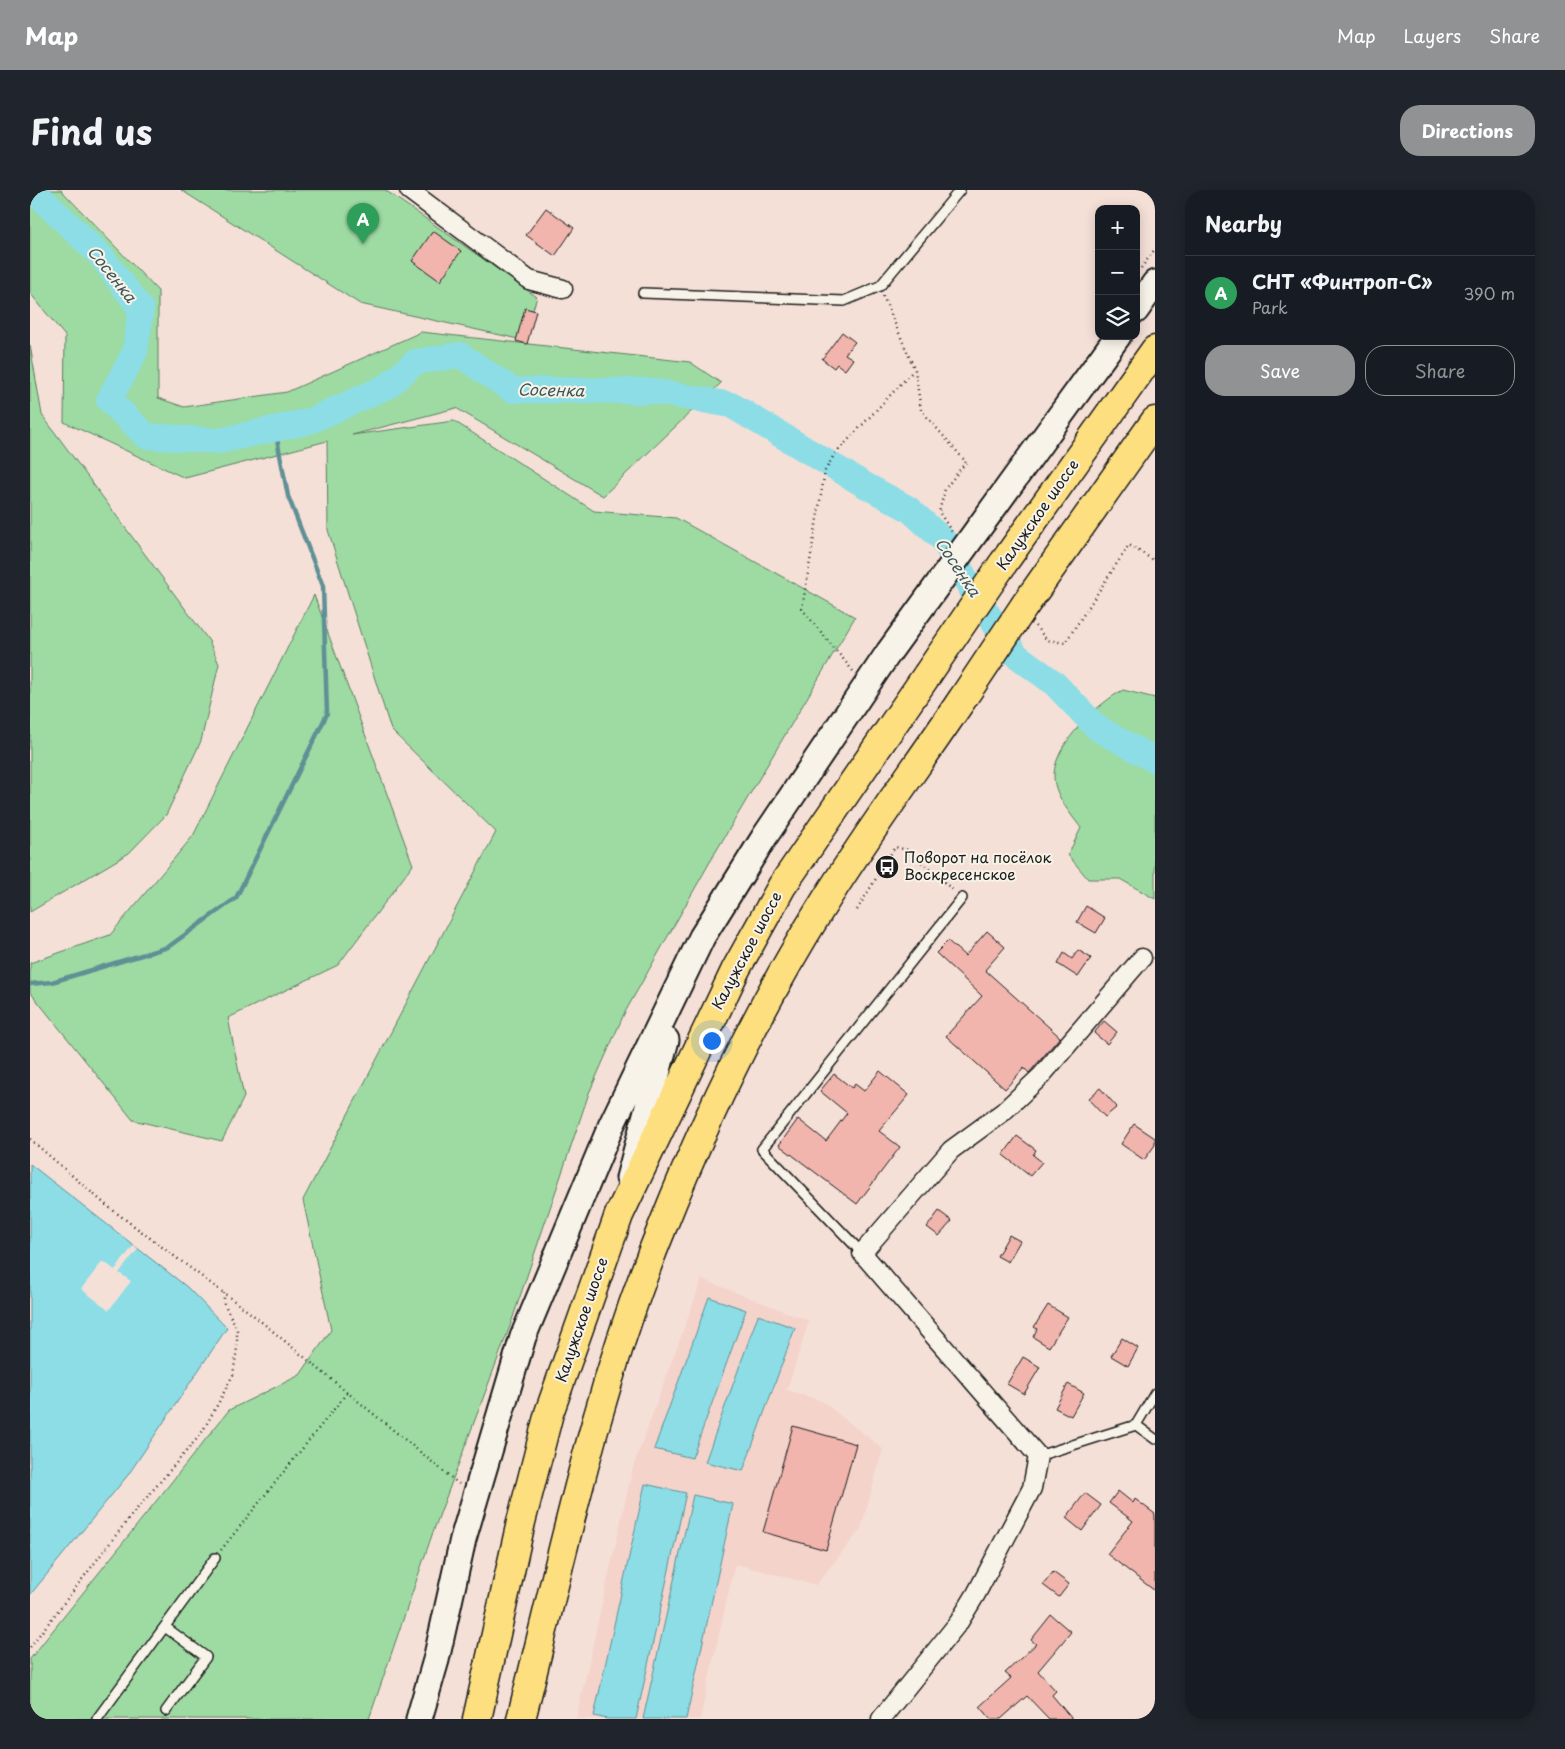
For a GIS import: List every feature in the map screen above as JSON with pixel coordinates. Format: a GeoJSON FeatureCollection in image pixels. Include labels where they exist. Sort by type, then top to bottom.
{"type":"FeatureCollection","features":[{"type":"Feature","properties":{"kind":"highway","name":"Калужское шоссе"},"geometry":{"type":"LineString","coordinates":[[477,1719],[521,1522],[549,1412],[619,1215],[732,977],[777,894],[1002,565],[1155,350]]}},
{"type":"Feature","properties":{"kind":"highway"},"geometry":{"type":"LineString","coordinates":[[521,1719],[572,1508],[609,1372],[661,1229],[726,1085],[819,911],[1025,605],[1155,421]]}},
{"type":"Feature","properties":{"kind":"main road"},"geometry":{"type":"LineString","coordinates":[[1140,304],[1155,283]]}},
{"type":"Feature","properties":{"kind":"main road"},"geometry":{"type":"LineString","coordinates":[[420,1719],[436,1660],[463,1539],[523,1338],[611,1126],[702,937],[765,836],[889,652],[1115,340]]}},
{"type":"Feature","properties":{"kind":"main road"},"geometry":{"type":"LineString","coordinates":[[619,1215],[686,973]]}},
{"type":"Feature","properties":{"kind":"street"},"geometry":{"type":"LineString","coordinates":[[409,190],[529,280],[563,289]]}},
{"type":"Feature","properties":{"kind":"street"},"geometry":{"type":"LineString","coordinates":[[881,1719],[959,1622],[972,1601],[1032,1488],[1038,1456],[862,1253],[951,1150],[1003,1112],[1041,1076],[1142,958]]}},
{"type":"Feature","properties":{"kind":"lane"},"geometry":{"type":"LineString","coordinates":[[643,293],[844,301],[880,286],[960,190]]}},
{"type":"Feature","properties":{"kind":"lane"},"geometry":{"type":"LineString","coordinates":[[862,1253],[762,1149],[962,898]]}},
{"type":"Feature","properties":{"kind":"lane"},"geometry":{"type":"LineString","coordinates":[[1038,1456],[1136,1425],[1155,1393]]}},
{"type":"Feature","properties":{"kind":"lane"},"geometry":{"type":"LineString","coordinates":[[1136,1425],[1155,1439]]}},
{"type":"Feature","properties":{"kind":"lane"},"geometry":{"type":"LineString","coordinates":[[97,1719],[215,1558]]}},
{"type":"Feature","properties":{"kind":"lane"},"geometry":{"type":"LineString","coordinates":[[165,1627],[206,1657],[166,1711]]}},
{"type":"Feature","properties":{"kind":"path"},"geometry":{"type":"LineString","coordinates":[[1140,270],[1155,249]]}},
{"type":"Feature","properties":{"kind":"path"},"geometry":{"type":"LineString","coordinates":[[853,671],[802,609],[825,471],[834,455],[915,370]]}},
{"type":"Feature","properties":{"kind":"path"},"geometry":{"type":"LineString","coordinates":[[857,910],[895,847],[908,850],[962,898]]}},
{"type":"Feature","properties":{"kind":"path"},"geometry":{"type":"LineString","coordinates":[[30,1138],[106,1205],[224,1293],[393,1432],[476,1495]]}},
{"type":"Feature","properties":{"kind":"path"},"geometry":{"type":"LineString","coordinates":[[30,1647],[130,1517],[201,1434],[219,1402],[233,1375],[237,1348],[237,1329],[224,1303],[224,1293]]}},
{"type":"Feature","properties":{"kind":"path"},"geometry":{"type":"LineString","coordinates":[[215,1558],[347,1393]]}},
{"type":"Feature","properties":{"kind":"shaded area"},"geometry":{"type":"Polygon","coordinates":[[[702,1279],[809,1321],[787,1390],[822,1401],[883,1449],[861,1529],[816,1585],[735,1564],[700,1719],[576,1719],[633,1467],[702,1279]]]}},
{"type":"Feature","properties":{"kind":"green space"},"geometry":{"type":"Polygon","coordinates":[[[30,190],[61,190],[158,291],[158,398],[184,407],[287,392],[421,332],[690,362],[721,383],[603,496],[456,408],[352,435],[454,421],[594,511],[676,518],[855,617],[715,853],[624,1014],[589,1093],[510,1326],[432,1535],[369,1719],[30,1719],[30,1659],[229,1410],[300,1375],[331,1330],[303,1200],[496,832],[391,730],[328,530],[327,441],[185,478],[64,422],[65,336],[30,293],[30,190]]]}},
{"type":"Feature","properties":{"kind":"green space"},"geometry":{"type":"Polygon","coordinates":[[[181,190],[385,190],[537,297],[523,340],[360,304],[181,190]]]}},
{"type":"Feature","properties":{"kind":"green space"},"geometry":{"type":"Polygon","coordinates":[[[30,345],[42,415],[209,641],[219,664],[201,741],[166,815],[129,853],[30,912],[30,345]]]}},
{"type":"Feature","properties":{"kind":"green space"},"geometry":{"type":"Polygon","coordinates":[[[314,595],[413,865],[338,965],[228,1018],[244,1097],[222,1141],[133,1120],[30,992],[30,963],[110,935],[193,836],[314,595]]]}},
{"type":"Feature","properties":{"kind":"green space"},"geometry":{"type":"Polygon","coordinates":[[[1123,690],[1155,698],[1155,899],[1120,879],[1088,879],[1068,855],[1081,828],[1063,803],[1054,781],[1056,762],[1070,738],[1090,714],[1123,690]]]}},
{"type":"Feature","properties":{"kind":"water"},"geometry":{"type":"Polygon","coordinates":[[[30,1164],[187,1287],[227,1328],[128,1475],[30,1595],[30,1164]]]}},
{"type":"Feature","properties":{"kind":"water"},"geometry":{"type":"Polygon","coordinates":[[[709,1297],[746,1310],[692,1458],[654,1449],[709,1297]]]}},
{"type":"Feature","properties":{"kind":"water"},"geometry":{"type":"Polygon","coordinates":[[[758,1315],[795,1328],[743,1471],[705,1462],[758,1315]]]}},
{"type":"Feature","properties":{"kind":"water"},"geometry":{"type":"Polygon","coordinates":[[[645,1484],[686,1493],[636,1719],[607,1719],[594,1716],[645,1484]]]}},
{"type":"Feature","properties":{"kind":"water"},"geometry":{"type":"Polygon","coordinates":[[[693,1495],[733,1504],[686,1719],[643,1719],[693,1495]]]}},
{"type":"Feature","properties":{"kind":"pier"},"geometry":{"type":"Polygon","coordinates":[[[134,1245],[138,1249],[119,1273],[131,1281],[109,1310],[81,1289],[103,1261],[115,1270],[134,1245]]]}},
{"type":"Feature","properties":{"kind":"building"},"geometry":{"type":"Polygon","coordinates":[[[546,208],[574,228],[555,256],[526,235],[546,208]]]}},
{"type":"Feature","properties":{"kind":"building"},"geometry":{"type":"Polygon","coordinates":[[[433,231],[461,251],[440,281],[412,261],[433,231]]]}},
{"type":"Feature","properties":{"kind":"building"},"geometry":{"type":"Polygon","coordinates":[[[525,308],[536,311],[527,344],[516,341],[525,308]]]}},
{"type":"Feature","properties":{"kind":"building"},"geometry":{"type":"Polygon","coordinates":[[[842,332],[855,342],[845,354],[853,359],[845,370],[837,364],[834,368],[822,359],[842,332]]]}},
{"type":"Feature","properties":{"kind":"building"},"geometry":{"type":"Polygon","coordinates":[[[1086,906],[1105,918],[1096,933],[1077,922],[1086,906]]]}},
{"type":"Feature","properties":{"kind":"building"},"geometry":{"type":"Polygon","coordinates":[[[987,931],[1005,947],[985,970],[1060,1037],[1029,1073],[1024,1068],[1005,1089],[946,1036],[982,996],[936,953],[948,941],[965,956],[987,931]]]}},
{"type":"Feature","properties":{"kind":"building"},"geometry":{"type":"Polygon","coordinates":[[[1078,950],[1091,958],[1078,977],[1058,964],[1064,953],[1072,959],[1078,950]]]}},
{"type":"Feature","properties":{"kind":"building"},"geometry":{"type":"Polygon","coordinates":[[[1104,1021],[1117,1032],[1107,1044],[1094,1033],[1104,1021]]]}},
{"type":"Feature","properties":{"kind":"building"},"geometry":{"type":"Polygon","coordinates":[[[880,1071],[909,1095],[879,1131],[900,1147],[857,1204],[779,1145],[798,1119],[826,1141],[847,1113],[820,1091],[834,1074],[852,1088],[855,1084],[864,1091],[880,1071]]]}},
{"type":"Feature","properties":{"kind":"building"},"geometry":{"type":"Polygon","coordinates":[[[1100,1088],[1117,1107],[1105,1117],[1088,1099],[1100,1088]]]}},
{"type":"Feature","properties":{"kind":"building"},"geometry":{"type":"Polygon","coordinates":[[[1134,1124],[1155,1138],[1155,1145],[1144,1160],[1121,1144],[1134,1124]]]}},
{"type":"Feature","properties":{"kind":"building"},"geometry":{"type":"Polygon","coordinates":[[[1017,1136],[1036,1150],[1033,1155],[1042,1162],[1030,1176],[1003,1155],[1017,1136]]]}},
{"type":"Feature","properties":{"kind":"building"},"geometry":{"type":"Polygon","coordinates":[[[939,1211],[952,1221],[939,1236],[927,1227],[939,1211]]]}},
{"type":"Feature","properties":{"kind":"building"},"geometry":{"type":"Polygon","coordinates":[[[1009,1235],[1020,1241],[1008,1262],[997,1256],[1009,1235]]]}},
{"type":"Feature","properties":{"kind":"building"},"geometry":{"type":"Polygon","coordinates":[[[1048,1305],[1068,1317],[1049,1347],[1033,1337],[1037,1329],[1034,1327],[1048,1305]]]}},
{"type":"Feature","properties":{"kind":"building"},"geometry":{"type":"Polygon","coordinates":[[[1122,1338],[1138,1348],[1128,1366],[1111,1356],[1122,1338]]]}},
{"type":"Feature","properties":{"kind":"building"},"geometry":{"type":"Polygon","coordinates":[[[1023,1357],[1040,1367],[1024,1394],[1007,1384],[1023,1357]]]}},
{"type":"Feature","properties":{"kind":"building"},"geometry":{"type":"Polygon","coordinates":[[[1068,1384],[1084,1393],[1071,1416],[1055,1408],[1068,1384]]]}},
{"type":"Feature","properties":{"kind":"building"},"geometry":{"type":"Polygon","coordinates":[[[793,1426],[856,1444],[826,1550],[763,1532],[793,1426]]]}},
{"type":"Feature","properties":{"kind":"building"},"geometry":{"type":"Polygon","coordinates":[[[1118,1491],[1133,1503],[1135,1499],[1155,1514],[1155,1591],[1107,1554],[1133,1521],[1109,1503],[1118,1491]]]}},
{"type":"Feature","properties":{"kind":"building"},"geometry":{"type":"Polygon","coordinates":[[[1085,1493],[1101,1505],[1082,1531],[1066,1518],[1085,1493]]]}},
{"type":"Feature","properties":{"kind":"building"},"geometry":{"type":"Polygon","coordinates":[[[1053,1572],[1069,1584],[1059,1597],[1043,1585],[1053,1572]]]}},
{"type":"Feature","properties":{"kind":"building"},"geometry":{"type":"Polygon","coordinates":[[[1051,1615],[1071,1632],[1038,1671],[1056,1691],[1052,1695],[1072,1719],[1049,1719],[1027,1696],[1001,1719],[991,1719],[980,1706],[1011,1678],[1005,1673],[1036,1644],[1031,1640],[1051,1615]]]}},
{"type":"Feature","properties":{"kind":"waterway","name":"Сосенка"},"geometry":{"type":"LineString","coordinates":[[33,190],[100,255],[141,309],[135,352],[109,400],[146,436],[219,441],[310,421],[388,386],[415,362],[460,355],[512,390],[652,391],[731,405],[863,484],[909,509],[944,541],[974,594],[1016,655],[1054,683],[1097,728],[1155,760]]}},
{"type":"Feature","properties":{"kind":"waterway"},"geometry":{"type":"LineString","coordinates":[[30,984],[52,982],[168,947],[236,898],[327,714],[323,586],[288,496],[275,429]]}},
{"type":"Feature","properties":{"kind":"place","name":"СНТ «Финтроп-С»"},"geometry":{"type":"Point","coordinates":[363,244]}},
{"type":"Feature","properties":{"kind":"place","name":"Поворот на посёлок Воскресенское"},"geometry":{"type":"Point","coordinates":[887,867]}}]}
